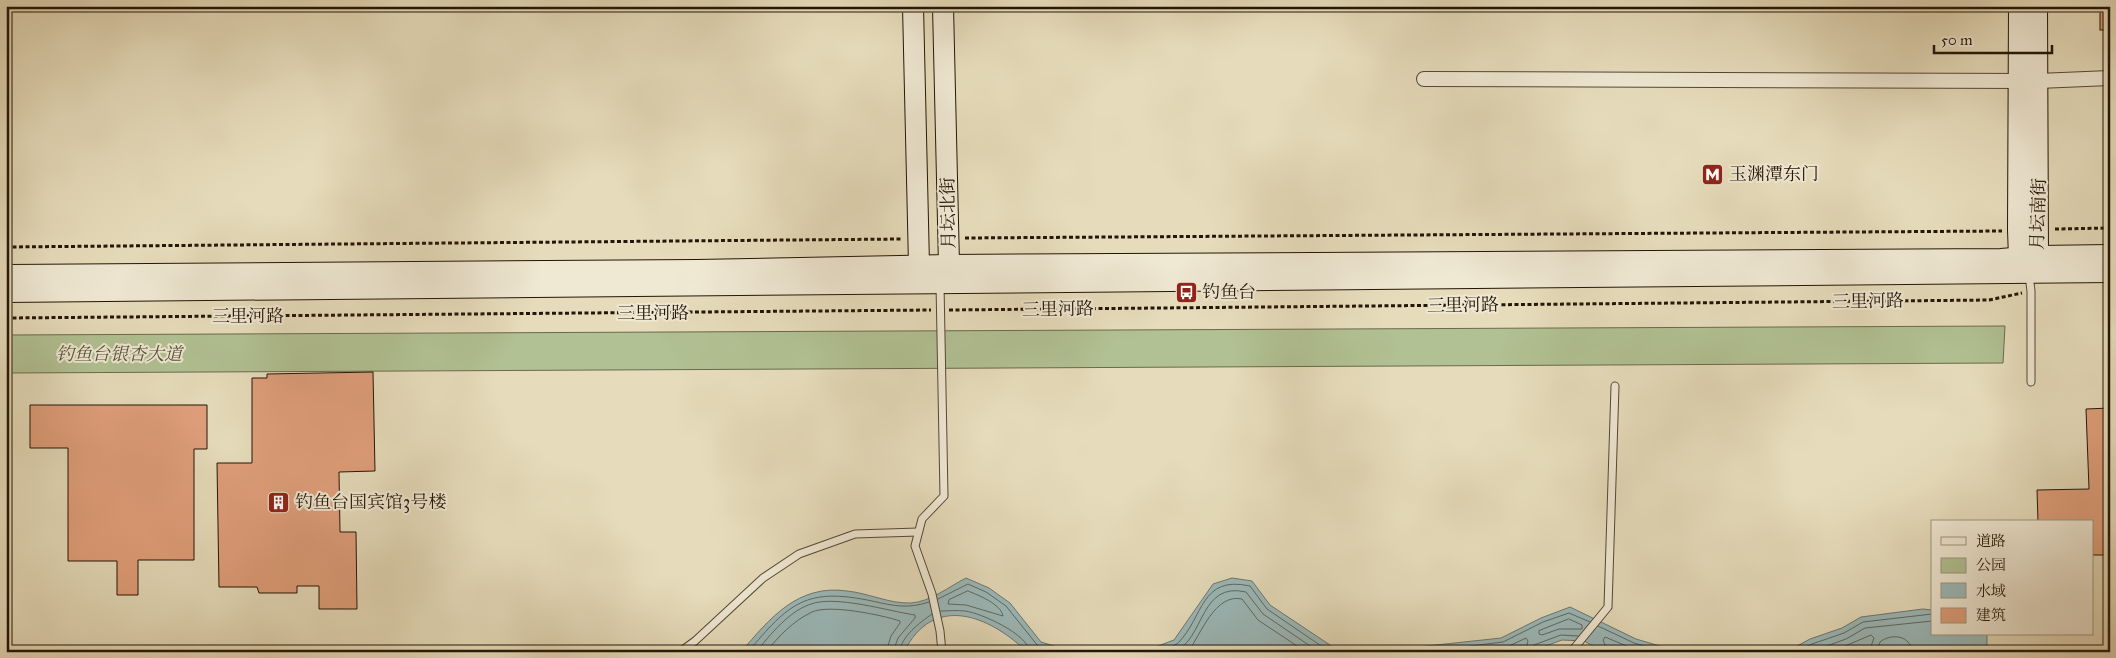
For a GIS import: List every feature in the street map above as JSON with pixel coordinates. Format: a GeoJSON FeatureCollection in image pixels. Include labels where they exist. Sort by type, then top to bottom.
{"type":"FeatureCollection","features":[{"type":"Feature","properties":{"kind":"main road","name":"月坛北街"},"geometry":{"type":"LineString","coordinates":[[913,6],[919,265]]}},
{"type":"Feature","properties":{"kind":"main road","name":"月坛北街"},"geometry":{"type":"LineString","coordinates":[[943,6],[949,238],[944,273]]}},
{"type":"Feature","properties":{"kind":"main road","name":"月坛南街"},"geometry":{"type":"LineString","coordinates":[[2019,6],[2029,81],[2039,229],[2029,269]]}},
{"type":"Feature","properties":{"kind":"main road","name":"月坛南街"},"geometry":{"type":"LineString","coordinates":[[2029,269],[2018,230],[2029,81],[2037,6]]}},
{"type":"Feature","properties":{"kind":"main road","name":"三里河路"},"geometry":{"type":"LineString","coordinates":[[2029,269],[2110,254]]}},
{"type":"Feature","properties":{"kind":"main road","name":"三里河路"},"geometry":{"type":"LineString","coordinates":[[6,275],[686,270],[919,265],[944,273]]}},
{"type":"Feature","properties":{"kind":"main road","name":"三里河路"},"geometry":{"type":"LineString","coordinates":[[6,292],[944,273],[2029,269],[2110,272]]}},
{"type":"Feature","properties":{"kind":"street"},"geometry":{"type":"LineString","coordinates":[[1424,79],[2029,81],[2110,78]]}},
{"type":"Feature","properties":{"kind":"lane"},"geometry":{"type":"LineString","coordinates":[[2029,269],[2031,382]]}},
{"type":"Feature","properties":{"kind":"lane"},"geometry":{"type":"LineString","coordinates":[[942,652],[940,631],[932,594],[915,546],[922,519],[944,496],[940,310],[944,273]]}},
{"type":"Feature","properties":{"kind":"lane"},"geometry":{"type":"LineString","coordinates":[[1571,652],[1608,607],[1615,386]]}},
{"type":"Feature","properties":{"kind":"lane"},"geometry":{"type":"LineString","coordinates":[[680,652],[695,641],[762,578],[799,554],[856,534],[918,532]]}},
{"type":"Feature","properties":{"kind":"path"},"geometry":{"type":"LineString","coordinates":[[2039,229],[2110,228]]}},
{"type":"Feature","properties":{"kind":"path"},"geometry":{"type":"LineString","coordinates":[[949,238],[2018,230]]}},
{"type":"Feature","properties":{"kind":"path"},"geometry":{"type":"LineString","coordinates":[[6,247],[919,239]]}},
{"type":"Feature","properties":{"kind":"path","name":"三里河路"},"geometry":{"type":"LineString","coordinates":[[6,318],[1989,300],[2029,269]]}},
{"type":"Feature","properties":{"kind":"green space","name":"钓鱼台银杏大道"},"geometry":{"type":"Polygon","coordinates":[[[2005,326],[2003,363],[6,373],[6,335],[2005,326]]]}},
{"type":"Feature","properties":{"kind":"water"},"geometry":{"type":"Polygon","coordinates":[[[966,578],[989,588],[1010,603],[1041,642],[1074,652],[1027,652],[996,628],[979,620],[962,616],[946,616],[930,622],[916,634],[904,652],[741,652],[763,627],[786,606],[814,593],[830,590],[847,591],[895,602],[911,603],[933,597],[966,578]]]}},
{"type":"Feature","properties":{"kind":"water"},"geometry":{"type":"Polygon","coordinates":[[[1232,578],[1252,581],[1270,605],[1333,647],[1390,650],[1501,638],[1541,618],[1570,607],[1636,639],[1680,652],[1604,652],[1584,641],[1562,640],[1529,652],[1123,652],[1150,649],[1174,640],[1213,584],[1232,578]]]}},
{"type":"Feature","properties":{"kind":"water"},"geometry":{"type":"Polygon","coordinates":[[[1923,609],[1931,610],[1931,636],[1987,636],[1987,652],[1916,652],[1891,648],[1885,652],[1786,652],[1810,639],[1842,628],[1861,617],[1923,609]]]}},
{"type":"Feature","properties":{"kind":"building"},"geometry":{"type":"Polygon","coordinates":[[[2100,6],[2110,6],[2110,30],[2100,30],[2100,6]]]}},
{"type":"Feature","properties":{"kind":"building","name":"钓鱼台国宾馆3号楼"},"geometry":{"type":"Polygon","coordinates":[[[373,372],[375,471],[339,472],[340,532],[356,532],[357,609],[319,609],[319,586],[297,586],[297,593],[259,593],[257,587],[219,587],[217,463],[252,463],[252,378],[267,378],[267,374],[373,372]]]}},
{"type":"Feature","properties":{"kind":"building"},"geometry":{"type":"Polygon","coordinates":[[[30,405],[207,405],[207,449],[194,449],[194,560],[138,560],[138,595],[117,595],[117,561],[68,561],[68,448],[30,448],[30,405]]]}},
{"type":"Feature","properties":{"kind":"building"},"geometry":{"type":"Polygon","coordinates":[[[2110,408],[2110,606],[2109,555],[2094,555],[2094,520],[2038,520],[2037,490],[2089,489],[2086,409],[2110,408]]]}},
{"type":"Feature","properties":{"kind":"place","name":"玉渊潭东门"},"geometry":{"type":"Point","coordinates":[1713,174]}},
{"type":"Feature","properties":{"kind":"place","name":"钓鱼台"},"geometry":{"type":"Point","coordinates":[1186,292]}},
{"type":"Feature","properties":{"kind":"place","name":"钓鱼台国宾馆3号楼"},"geometry":{"type":"Point","coordinates":[279,502]}}]}
